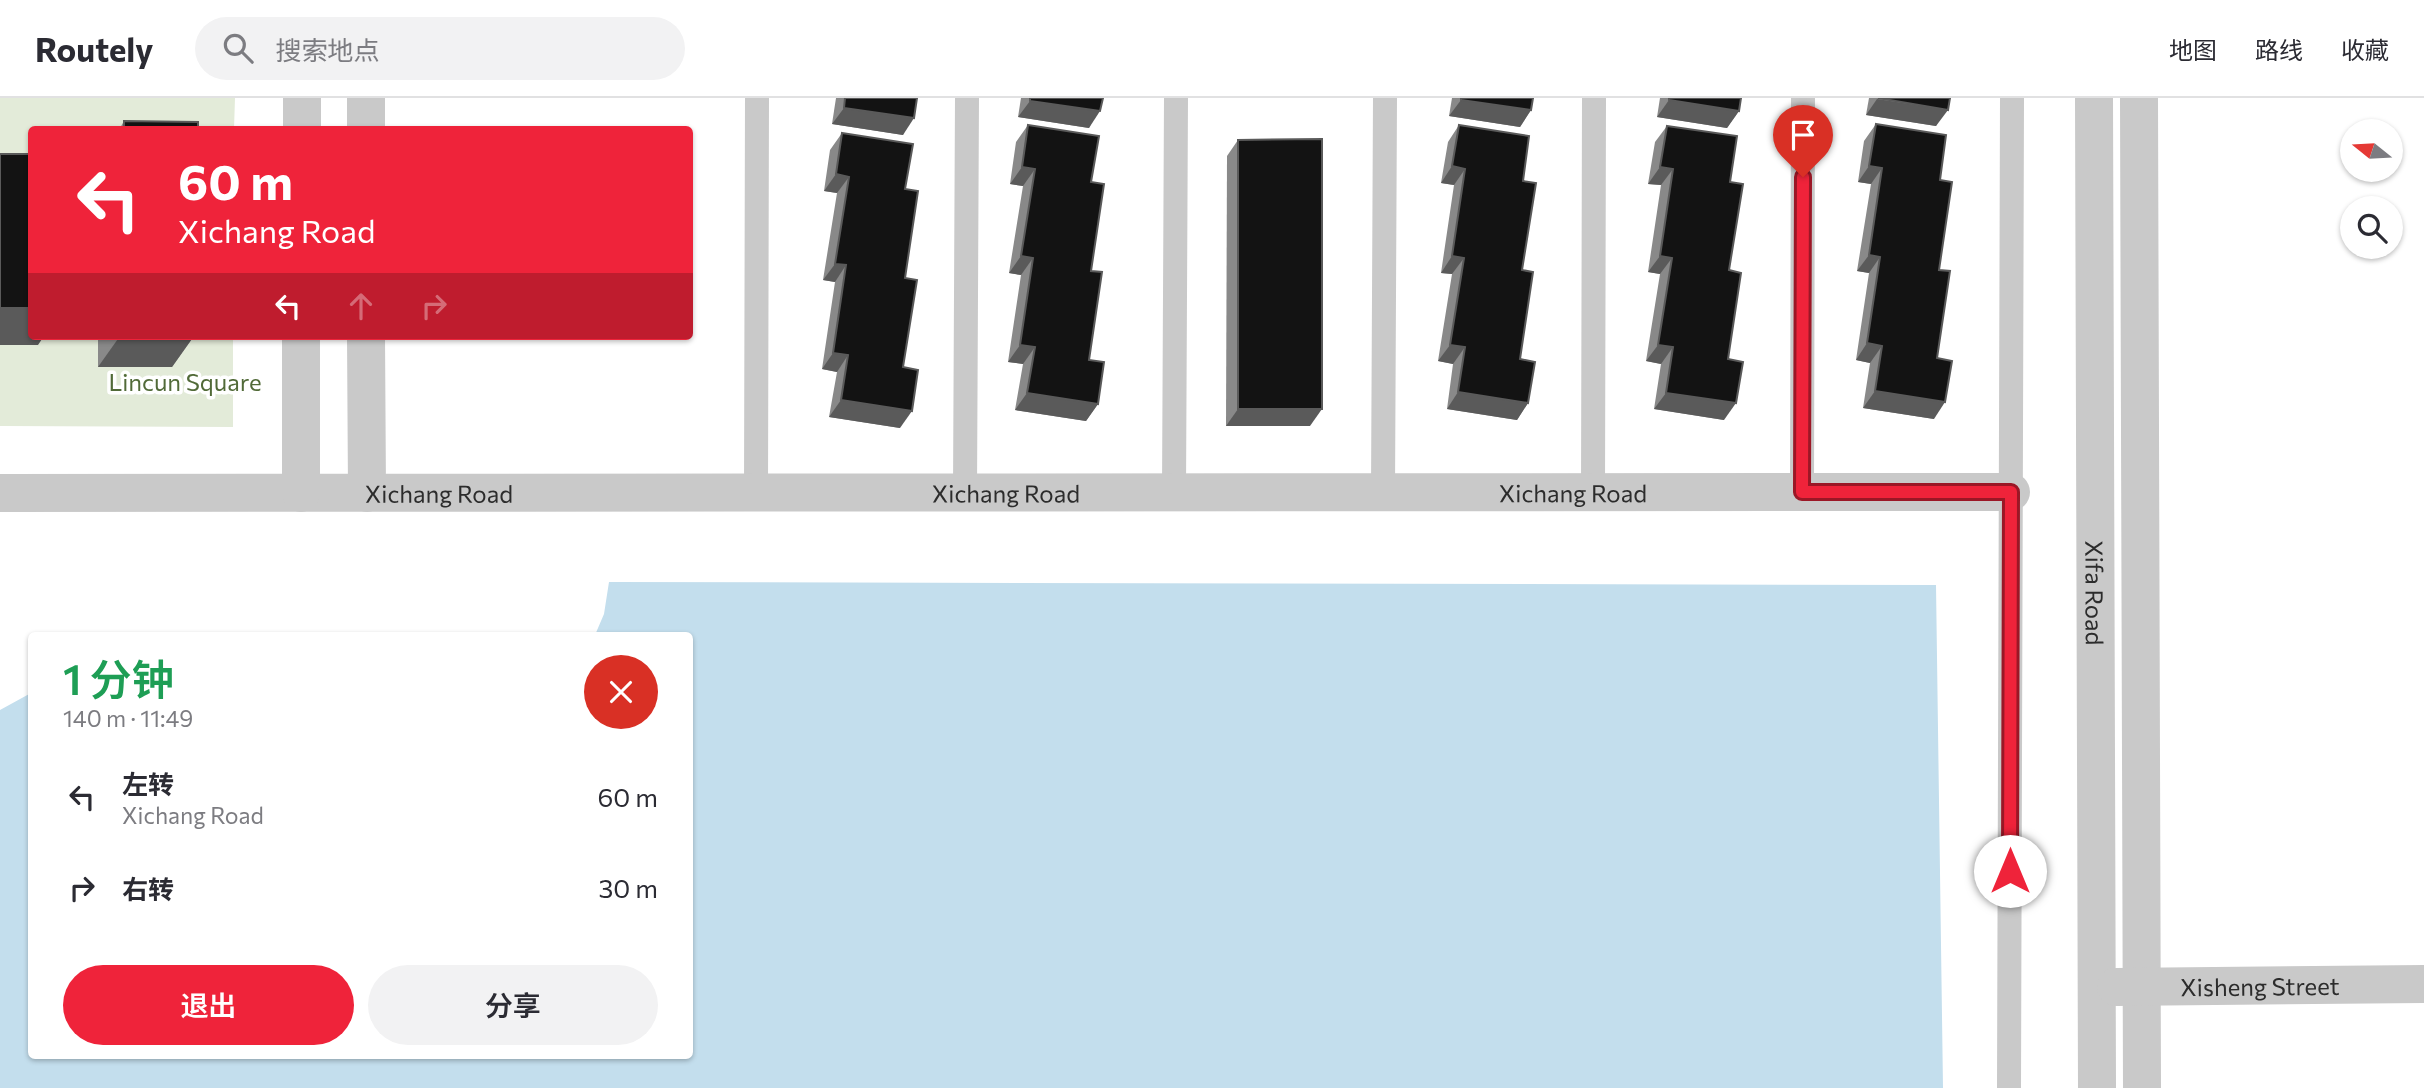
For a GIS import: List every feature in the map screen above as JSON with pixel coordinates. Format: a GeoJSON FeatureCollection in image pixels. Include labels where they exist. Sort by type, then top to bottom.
{"type":"FeatureCollection","features":[{"type":"Feature","properties":{"kind":"street"},"geometry":{"type":"LineString","coordinates":[[302,98],[302,126]]}},
{"type":"Feature","properties":{"kind":"street"},"geometry":{"type":"LineString","coordinates":[[366,98],[366,126]]}},
{"type":"Feature","properties":{"kind":"street","name":"Xifa Road"},"geometry":{"type":"LineString","coordinates":[[2094,98],[2097,1088]]}},
{"type":"Feature","properties":{"kind":"street","name":"Xifa Road"},"geometry":{"type":"LineString","coordinates":[[2139,98],[2141,1088]]}},
{"type":"Feature","properties":{"kind":"street"},"geometry":{"type":"LineString","coordinates":[[301,493],[302,340]]}},
{"type":"Feature","properties":{"kind":"street"},"geometry":{"type":"LineString","coordinates":[[366,340],[367,493]]}},
{"type":"Feature","properties":{"kind":"street","name":"Xichang Road"},"geometry":{"type":"LineString","coordinates":[[0,493],[2011,492]]}},
{"type":"Feature","properties":{"kind":"street","name":"Xisheng Street"},"geometry":{"type":"LineString","coordinates":[[2097,987],[2424,984]]}},
{"type":"Feature","properties":{"kind":"lane"},"geometry":{"type":"LineString","coordinates":[[756,493],[757,98]]}},
{"type":"Feature","properties":{"kind":"lane"},"geometry":{"type":"LineString","coordinates":[[965,492],[967,98]]}},
{"type":"Feature","properties":{"kind":"lane"},"geometry":{"type":"LineString","coordinates":[[1174,493],[1175,98]]}},
{"type":"Feature","properties":{"kind":"lane"},"geometry":{"type":"LineString","coordinates":[[1384,493],[1385,98]]}},
{"type":"Feature","properties":{"kind":"lane"},"geometry":{"type":"LineString","coordinates":[[1593,492],[1594,98]]}},
{"type":"Feature","properties":{"kind":"lane"},"geometry":{"type":"LineString","coordinates":[[1802,492],[1803,98]]}},
{"type":"Feature","properties":{"kind":"lane"},"geometry":{"type":"LineString","coordinates":[[2009,1088],[2012,98]]}},
{"type":"Feature","properties":{"kind":"green space","name":"Lincun Square"},"geometry":{"type":"Polygon","coordinates":[[[0,98],[235,98],[234,126],[28,126],[28,340],[233,340],[233,427],[0,426],[0,98]]]}},
{"type":"Feature","properties":{"kind":"water"},"geometry":{"type":"Polygon","coordinates":[[[609,582],[1936,585],[1943,1088],[0,1088],[0,710],[28,695],[28,1059],[693,1059],[693,632],[596,632],[604,614],[609,582]]]}},
{"type":"Feature","properties":{"kind":"building"},"geometry":{"type":"Polygon","coordinates":[[[845,98],[917,98],[914,118],[844,108],[845,98]]]}},
{"type":"Feature","properties":{"kind":"building"},"geometry":{"type":"Polygon","coordinates":[[[1030,98],[1103,98],[1100,111],[1030,101],[1030,98]]]}},
{"type":"Feature","properties":{"kind":"building"},"geometry":{"type":"Polygon","coordinates":[[[1461,98],[1533,98],[1531,110],[1461,98]]]}},
{"type":"Feature","properties":{"kind":"building"},"geometry":{"type":"Polygon","coordinates":[[[1669,98],[1741,98],[1739,111],[1669,98]]]}},
{"type":"Feature","properties":{"kind":"building"},"geometry":{"type":"Polygon","coordinates":[[[1878,98],[1950,98],[1948,110],[1878,98]]]}},
{"type":"Feature","properties":{"kind":"building"},"geometry":{"type":"Polygon","coordinates":[[[124,121],[198,122],[198,126],[124,126],[124,121]]]}},
{"type":"Feature","properties":{"kind":"building"},"geometry":{"type":"Polygon","coordinates":[[[1876,124],[1946,135],[1940,180],[1952,182],[1939,270],[1950,271],[1937,358],[1952,361],[1945,402],[1875,391],[1882,346],[1867,343],[1880,257],[1869,255],[1882,168],[1869,166],[1876,124]]]}},
{"type":"Feature","properties":{"kind":"building"},"geometry":{"type":"Polygon","coordinates":[[[1028,125],[1099,136],[1091,182],[1104,184],[1091,271],[1102,272],[1089,360],[1104,362],[1098,404],[1027,393],[1035,347],[1020,345],[1033,258],[1021,256],[1035,169],[1022,167],[1028,125]]]}},
{"type":"Feature","properties":{"kind":"building"},"geometry":{"type":"Polygon","coordinates":[[[1459,125],[1529,136],[1523,181],[1536,183],[1522,270],[1533,272],[1520,359],[1535,362],[1528,403],[1458,392],[1465,347],[1450,345],[1464,258],[1452,256],[1465,169],[1452,166],[1459,125]]]}},
{"type":"Feature","properties":{"kind":"building"},"geometry":{"type":"Polygon","coordinates":[[[1667,126],[1737,136],[1730,182],[1743,184],[1729,270],[1741,273],[1728,359],[1743,362],[1736,403],[1666,393],[1673,347],[1658,345],[1672,258],[1660,256],[1673,169],[1660,167],[1667,126]]]}},
{"type":"Feature","properties":{"kind":"building"},"geometry":{"type":"Polygon","coordinates":[[[842,133],[913,144],[905,189],[918,191],[905,278],[917,280],[903,367],[918,370],[912,411],[841,400],[848,355],[833,353],[846,265],[835,264],[849,177],[836,174],[842,133]]]}},
{"type":"Feature","properties":{"kind":"building"},"geometry":{"type":"Polygon","coordinates":[[[1322,139],[1322,409],[1238,409],[1238,140],[1322,139]]]}},
{"type":"Feature","properties":{"kind":"building"},"geometry":{"type":"Polygon","coordinates":[[[0,154],[28,154],[28,308],[0,308],[0,154]]]}},
{"type":"Feature","properties":{"kind":"route"},"geometry":{"type":"LineString","coordinates":[[1803,177],[1802,492],[2011,492],[2010,871]]}}]}
